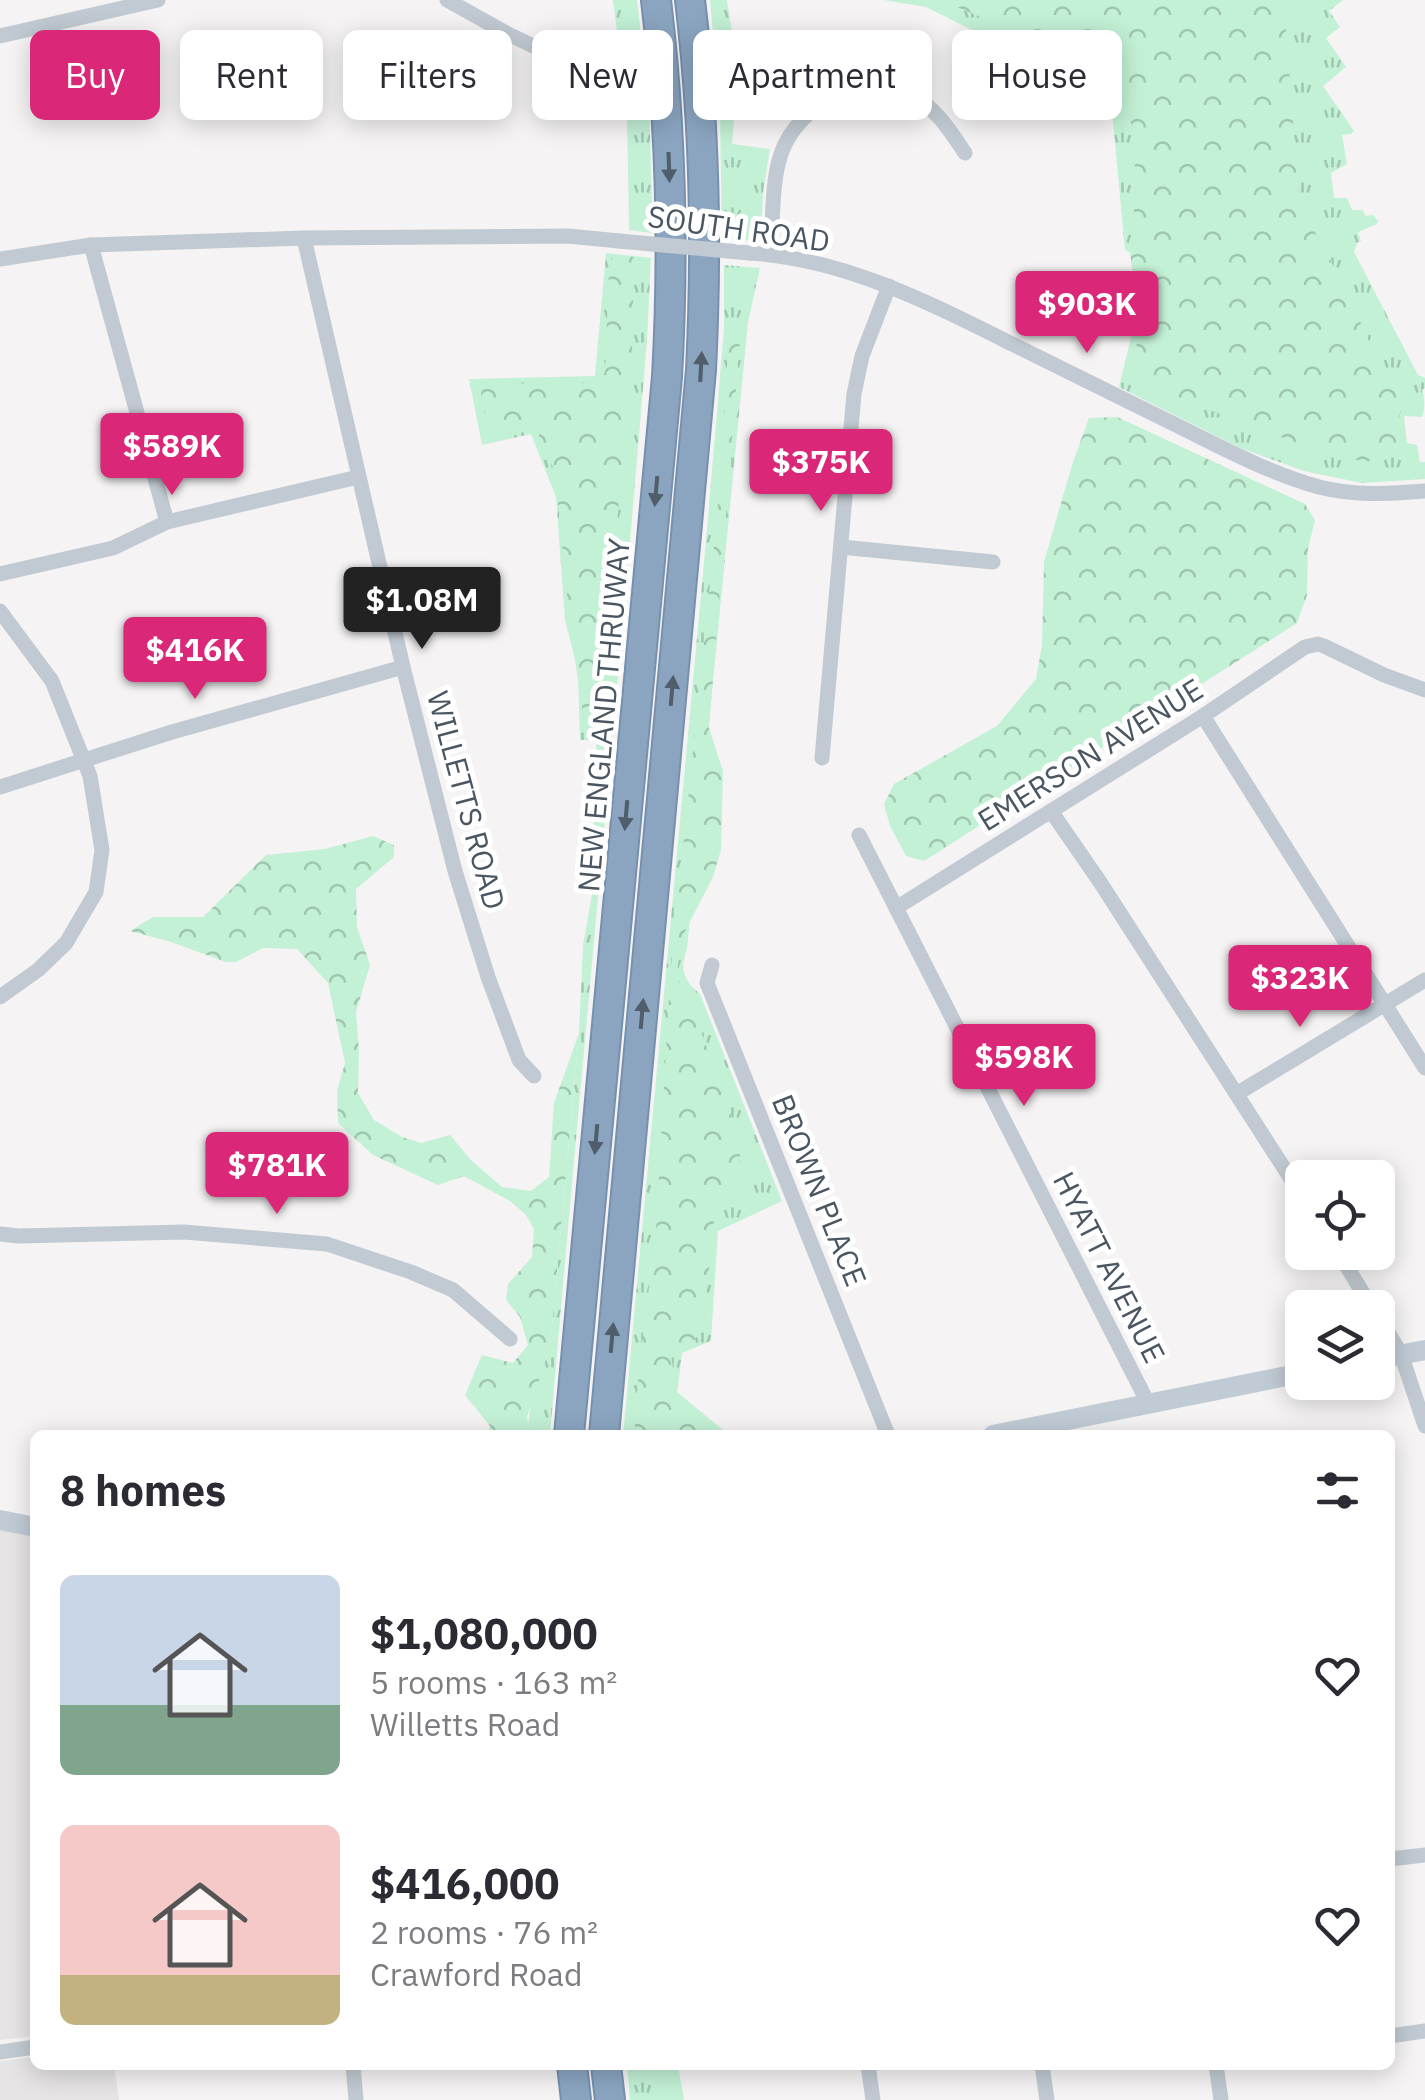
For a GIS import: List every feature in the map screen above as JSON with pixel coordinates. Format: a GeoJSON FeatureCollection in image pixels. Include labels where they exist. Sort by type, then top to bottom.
{"type":"FeatureCollection","features":[{"type":"Feature","properties":{"kind":"highway","name":"NEW ENGLAND THRUWAY"},"geometry":{"type":"LineString","coordinates":[[569,1430],[669,341],[670,178],[656,0]]}},
{"type":"Feature","properties":{"kind":"highway"},"geometry":{"type":"LineString","coordinates":[[604,1430],[701,370],[704,208],[690,0]]}},
{"type":"Feature","properties":{"kind":"highway"},"geometry":{"type":"LineString","coordinates":[[573,2070],[576,2100]]}},
{"type":"Feature","properties":{"kind":"highway"},"geometry":{"type":"LineString","coordinates":[[607,2070],[610,2100]]}},
{"type":"Feature","properties":{"kind":"main road"},"geometry":{"type":"LineString","coordinates":[[1395,1355],[1425,1350]]}},
{"type":"Feature","properties":{"kind":"main road"},"geometry":{"type":"LineString","coordinates":[[1016,1430],[1285,1377]]}},
{"type":"Feature","properties":{"kind":"main road"},"geometry":{"type":"LineString","coordinates":[[0,1520],[30,1526]]}},
{"type":"Feature","properties":{"kind":"street"},"geometry":{"type":"LineString","coordinates":[[0,36],[158,0]]}},
{"type":"Feature","properties":{"kind":"street"},"geometry":{"type":"LineString","coordinates":[[447,0],[532,45]]}},
{"type":"Feature","properties":{"kind":"street"},"geometry":{"type":"LineString","coordinates":[[771,254],[780,156],[797,126],[823,102],[858,90],[896,89],[931,109],[965,153]]}},
{"type":"Feature","properties":{"kind":"street","name":"SOUTH ROAD"},"geometry":{"type":"LineString","coordinates":[[0,259],[90,245],[568,236],[771,254],[830,266],[889,286],[1285,475],[1342,491],[1425,491]]}},
{"type":"Feature","properties":{"kind":"street","name":"WILLETTS ROAD"},"geometry":{"type":"LineString","coordinates":[[304,238],[403,667],[456,872],[488,978],[519,1060],[534,1076]]}},
{"type":"Feature","properties":{"kind":"street"},"geometry":{"type":"LineString","coordinates":[[90,245],[167,522]]}},
{"type":"Feature","properties":{"kind":"street"},"geometry":{"type":"LineString","coordinates":[[822,758],[858,374],[889,286]]}},
{"type":"Feature","properties":{"kind":"street"},"geometry":{"type":"LineString","coordinates":[[0,574],[113,548],[167,522],[358,477]]}},
{"type":"Feature","properties":{"kind":"street"},"geometry":{"type":"LineString","coordinates":[[841,547],[993,562]]}},
{"type":"Feature","properties":{"kind":"street"},"geometry":{"type":"LineString","coordinates":[[0,611],[52,680],[90,776],[102,850],[96,892],[66,942],[38,970],[0,998]]}},
{"type":"Feature","properties":{"kind":"street","name":"EMERSON AVENUE"},"geometry":{"type":"LineString","coordinates":[[896,908],[1312,645],[1324,646],[1425,690]]}},
{"type":"Feature","properties":{"kind":"street"},"geometry":{"type":"LineString","coordinates":[[0,787],[172,732],[403,667]]}},
{"type":"Feature","properties":{"kind":"street"},"geometry":{"type":"LineString","coordinates":[[1202,716],[1425,1068]]}},
{"type":"Feature","properties":{"kind":"street"},"geometry":{"type":"LineString","coordinates":[[1051,812],[1285,1169]]}},
{"type":"Feature","properties":{"kind":"street","name":"HYATT AVENUE"},"geometry":{"type":"LineString","coordinates":[[859,834],[1148,1403]]}},
{"type":"Feature","properties":{"kind":"street","name":"BROWN PLACE"},"geometry":{"type":"LineString","coordinates":[[712,965],[707,983],[886,1430]]}},
{"type":"Feature","properties":{"kind":"street"},"geometry":{"type":"LineString","coordinates":[[1238,1094],[1425,980]]}},
{"type":"Feature","properties":{"kind":"street"},"geometry":{"type":"LineString","coordinates":[[0,1234],[184,1232],[328,1244],[453,1290],[510,1339]]}},
{"type":"Feature","properties":{"kind":"street"},"geometry":{"type":"LineString","coordinates":[[1395,1343],[1425,1426]]}},
{"type":"Feature","properties":{"kind":"street"},"geometry":{"type":"LineString","coordinates":[[1395,1858],[1425,1854]]}},
{"type":"Feature","properties":{"kind":"street"},"geometry":{"type":"LineString","coordinates":[[1395,2035],[1425,2031]]}},
{"type":"Feature","properties":{"kind":"street"},"geometry":{"type":"LineString","coordinates":[[0,2052],[30,2048]]}},
{"type":"Feature","properties":{"kind":"street"},"geometry":{"type":"LineString","coordinates":[[353,2070],[356,2100]]}},
{"type":"Feature","properties":{"kind":"street"},"geometry":{"type":"LineString","coordinates":[[869,2070],[874,2100]]}},
{"type":"Feature","properties":{"kind":"street"},"geometry":{"type":"LineString","coordinates":[[1043,2070],[1047,2100]]}},
{"type":"Feature","properties":{"kind":"street"},"geometry":{"type":"LineString","coordinates":[[1217,2070],[1220,2100]]}},
{"type":"Feature","properties":{"kind":"shaded area"},"geometry":{"type":"Polygon","coordinates":[[[0,1527],[30,1532],[30,2037],[0,2040],[0,1527]]]}},
{"type":"Feature","properties":{"kind":"shaded area"},"geometry":{"type":"Polygon","coordinates":[[[30,2058],[30,2070],[115,2070],[119,2100],[0,2100],[0,2061],[30,2058]]]}},
{"type":"Feature","properties":{"kind":"green space"},"geometry":{"type":"Polygon","coordinates":[[[613,0],[637,0],[641,30],[617,30],[613,0]]]}},
{"type":"Feature","properties":{"kind":"green space"},"geometry":{"type":"Polygon","coordinates":[[[710,0],[727,0],[732,30],[713,30],[710,0]]]}},
{"type":"Feature","properties":{"kind":"green space"},"geometry":{"type":"Polygon","coordinates":[[[884,0],[1343,0],[1329,11],[1340,27],[1326,38],[1346,67],[1323,86],[1354,131],[1342,135],[1347,164],[1331,173],[1334,198],[1347,198],[1352,210],[1362,210],[1378,221],[1358,232],[1361,241],[1354,252],[1418,375],[1425,378],[1422,417],[1404,416],[1407,443],[1417,445],[1420,462],[1425,462],[1425,479],[1362,483],[1304,471],[1240,448],[1119,387],[1149,262],[1125,250],[1113,120],[1122,120],[1122,30],[972,30],[926,7],[884,0]]]}},
{"type":"Feature","properties":{"kind":"green space"},"geometry":{"type":"Polygon","coordinates":[[[940,0],[1291,0],[1285,15],[1299,203],[1342,282],[1383,372],[1398,387],[1404,402],[1397,421],[1397,451],[1367,462],[1327,454],[1152,389],[1136,363],[1138,307],[1130,253],[1136,189],[1133,129],[1122,94],[1122,30],[1012,30],[940,0]]]}},
{"type":"Feature","properties":{"kind":"green space"},"geometry":{"type":"Polygon","coordinates":[[[627,120],[650,120],[653,233],[629,230],[627,120]]]}},
{"type":"Feature","properties":{"kind":"green space"},"geometry":{"type":"Polygon","coordinates":[[[720,120],[734,120],[732,144],[770,149],[761,236],[757,241],[722,239],[720,120]]]}},
{"type":"Feature","properties":{"kind":"green space"},"geometry":{"type":"Polygon","coordinates":[[[606,253],[651,258],[624,614],[550,1430],[528,1430],[531,1401],[550,1347],[579,1033],[583,946],[595,877],[593,785],[597,740],[580,740],[578,671],[565,620],[556,497],[531,434],[482,445],[469,379],[595,376],[606,253]]]}},
{"type":"Feature","properties":{"kind":"green space"},"geometry":{"type":"Polygon","coordinates":[[[613,254],[634,257],[632,355],[598,735],[586,731],[584,720],[555,472],[535,426],[487,424],[481,393],[484,384],[601,380],[605,372],[613,254]]]}},
{"type":"Feature","properties":{"kind":"green space"},"geometry":{"type":"Polygon","coordinates":[[[724,265],[760,268],[748,322],[683,969],[700,994],[782,1201],[718,1231],[711,1341],[682,1353],[673,1430],[623,1430],[706,541],[724,329],[724,265]]]}},
{"type":"Feature","properties":{"kind":"green space"},"geometry":{"type":"Polygon","coordinates":[[[734,316],[741,326],[709,728],[723,771],[721,850],[713,877],[682,937],[677,971],[683,996],[696,1017],[738,1135],[742,1176],[715,1208],[703,1330],[671,1356],[677,1392],[723,1430],[635,1430],[656,1230],[670,978],[722,465],[729,327],[734,316]]]}},
{"type":"Feature","properties":{"kind":"green space"},"geometry":{"type":"Polygon","coordinates":[[[1117,417],[1305,504],[1315,520],[1308,549],[1307,595],[1297,623],[924,861],[906,856],[890,826],[884,804],[894,784],[997,726],[1036,679],[1042,645],[1044,562],[1072,465],[1089,418],[1117,417]]]}},
{"type":"Feature","properties":{"kind":"green space"},"geometry":{"type":"Polygon","coordinates":[[[373,836],[394,845],[394,857],[356,889],[357,927],[370,965],[356,1012],[358,1093],[374,1120],[421,1143],[450,1135],[502,1187],[531,1191],[549,1177],[554,1103],[579,1033],[550,1347],[527,1417],[530,1430],[489,1430],[490,1426],[465,1395],[482,1355],[513,1363],[528,1345],[520,1317],[506,1300],[508,1284],[532,1257],[534,1229],[526,1215],[510,1201],[464,1176],[438,1185],[373,1155],[338,1123],[337,1091],[345,1063],[328,983],[297,949],[263,948],[236,962],[226,962],[130,931],[153,917],[203,917],[266,855],[325,849],[373,836]]]}},
{"type":"Feature","properties":{"kind":"green space"},"geometry":{"type":"Polygon","coordinates":[[[627,2070],[679,2070],[684,2100],[630,2100],[627,2070]]]}}]}
